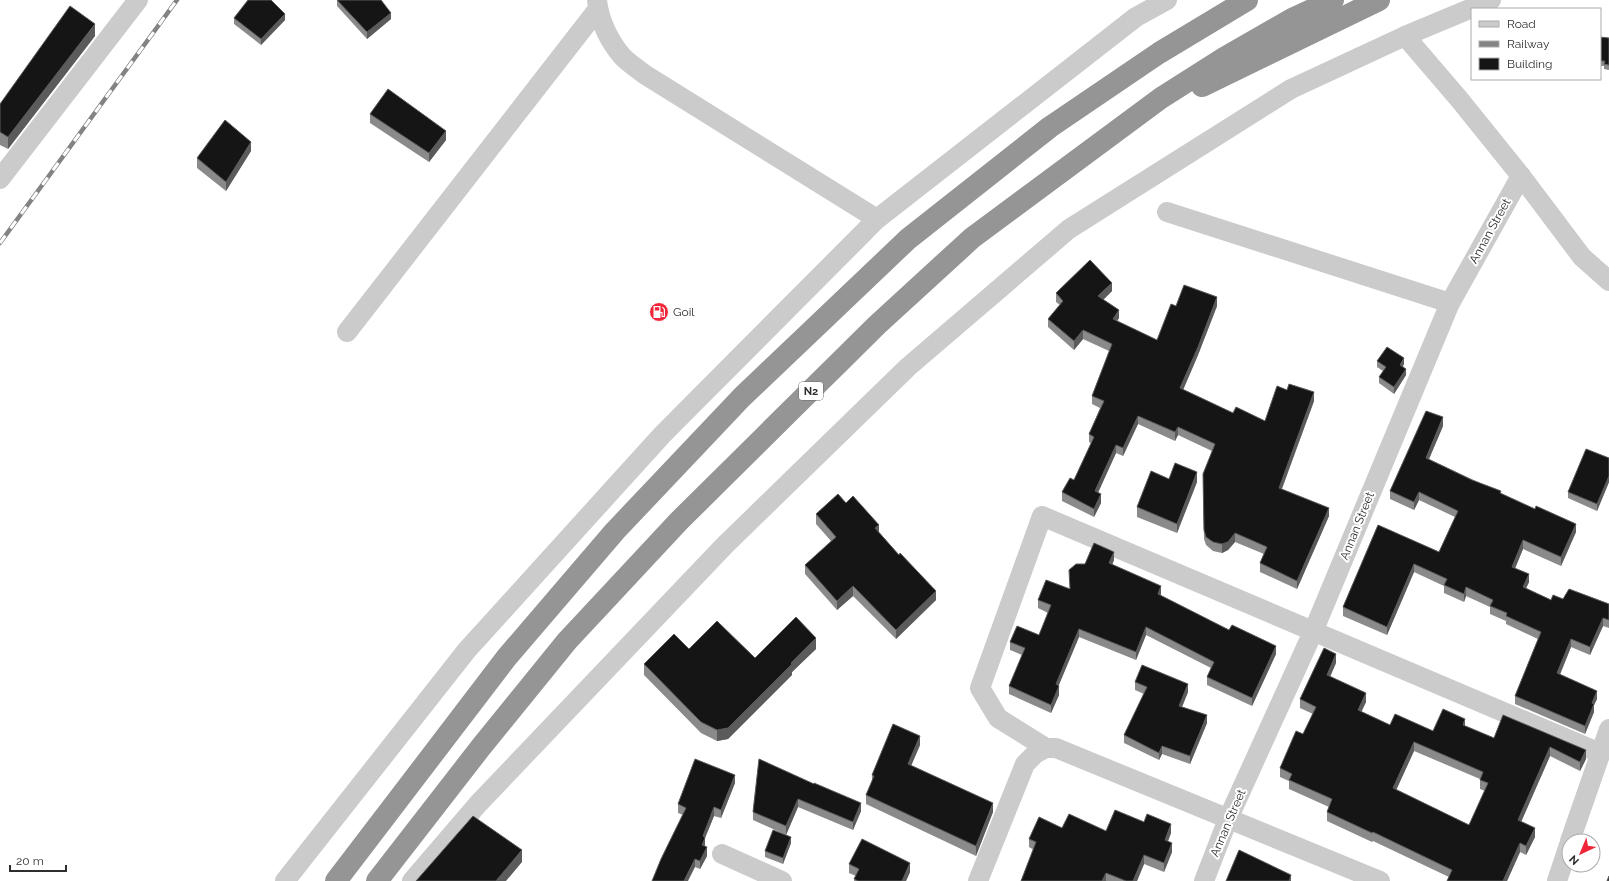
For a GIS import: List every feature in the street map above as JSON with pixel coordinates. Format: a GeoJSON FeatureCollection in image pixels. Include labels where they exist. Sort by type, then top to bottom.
{"type":"FeatureCollection","features":[{"type":"Feature","properties":{"kind":"highway"},"geometry":{"type":"LineString","coordinates":[[336,881],[507,657],[614,531],[742,397],[908,239],[1043,132],[1159,53],[1246,0]]}},
{"type":"Feature","properties":{"kind":"highway","name":"N2"},"geometry":{"type":"LineString","coordinates":[[377,881],[481,747],[567,641],[685,516],[877,325],[972,238],[1161,98],[1224,58],[1285,23],[1333,0]]}},
{"type":"Feature","properties":{"kind":"highway"},"geometry":{"type":"LineString","coordinates":[[1161,98],[1192,90],[1379,0]]}},
{"type":"Feature","properties":{"kind":"street"},"geometry":{"type":"LineString","coordinates":[[0,179],[138,0]]}},
{"type":"Feature","properties":{"kind":"street"},"geometry":{"type":"LineString","coordinates":[[285,881],[467,650],[662,435],[877,219],[1136,17],[1167,0]]}},
{"type":"Feature","properties":{"kind":"street"},"geometry":{"type":"LineString","coordinates":[[1472,8],[1491,0]]}},
{"type":"Feature","properties":{"kind":"street"},"geometry":{"type":"LineString","coordinates":[[597,4],[606,31],[623,56],[644,74],[877,219]]}},
{"type":"Feature","properties":{"kind":"street"},"geometry":{"type":"LineString","coordinates":[[348,332],[597,4]]}},
{"type":"Feature","properties":{"kind":"street"},"geometry":{"type":"LineString","coordinates":[[412,881],[478,804],[725,545],[908,367],[1064,234],[1291,89],[1405,36],[1471,8]]}},
{"type":"Feature","properties":{"kind":"street"},"geometry":{"type":"LineString","coordinates":[[1405,36],[1459,99],[1521,176],[1582,257],[1609,281]]}},
{"type":"Feature","properties":{"kind":"street","name":"Annan Street"},"geometry":{"type":"LineString","coordinates":[[1204,881],[1228,819],[1313,632],[1450,303],[1521,176]]}},
{"type":"Feature","properties":{"kind":"street"},"geometry":{"type":"LineString","coordinates":[[1167,212],[1450,303]]}},
{"type":"Feature","properties":{"kind":"street"},"geometry":{"type":"LineString","coordinates":[[1046,748],[998,718],[980,688],[1042,516],[1313,632],[1605,744],[1573,833]]}},
{"type":"Feature","properties":{"kind":"street"},"geometry":{"type":"LineString","coordinates":[[978,881],[1025,764],[1036,753],[1046,748],[1056,748],[1380,881]]}},
{"type":"Feature","properties":{"kind":"street"},"geometry":{"type":"LineString","coordinates":[[722,854],[782,881]]}},
{"type":"Feature","properties":{"kind":"street"},"geometry":{"type":"LineString","coordinates":[[1557,881],[1561,869]]}},
{"type":"Feature","properties":{"kind":"building"},"geometry":{"type":"Polygon","coordinates":[[[248,0],[271,0],[285,14],[261,39],[234,18],[248,0]]]}},
{"type":"Feature","properties":{"kind":"building"},"geometry":{"type":"Polygon","coordinates":[[[337,0],[381,0],[391,13],[367,32],[337,0]]]}},
{"type":"Feature","properties":{"kind":"building"},"geometry":{"type":"Polygon","coordinates":[[[70,6],[95,24],[8,137],[0,132],[0,104],[70,6]]]}},
{"type":"Feature","properties":{"kind":"building"},"geometry":{"type":"Polygon","coordinates":[[[1601,37],[1609,38],[1609,65],[1604,64],[1605,61],[1601,61],[1601,37]]]}},
{"type":"Feature","properties":{"kind":"building"},"geometry":{"type":"Polygon","coordinates":[[[388,89],[446,131],[429,153],[370,114],[388,89]]]}},
{"type":"Feature","properties":{"kind":"building"},"geometry":{"type":"Polygon","coordinates":[[[225,120],[251,142],[226,182],[197,158],[225,120]]]}},
{"type":"Feature","properties":{"kind":"building"},"geometry":{"type":"Polygon","coordinates":[[[1090,260],[1112,283],[1098,296],[1119,310],[1113,319],[1157,340],[1171,304],[1176,306],[1184,285],[1217,297],[1198,347],[1180,388],[1233,413],[1236,407],[1265,421],[1277,386],[1287,390],[1289,384],[1314,392],[1279,488],[1329,508],[1297,581],[1260,563],[1267,547],[1235,533],[1228,542],[1222,544],[1213,542],[1206,537],[1204,530],[1203,474],[1215,444],[1178,427],[1175,432],[1138,416],[1123,448],[1116,445],[1095,491],[1101,494],[1094,509],[1062,492],[1070,478],[1074,480],[1094,437],[1089,434],[1104,401],[1092,396],[1112,344],[1083,330],[1074,341],[1048,319],[1063,301],[1056,293],[1090,260]]]}},
{"type":"Feature","properties":{"kind":"building"},"geometry":{"type":"Polygon","coordinates":[[[1387,347],[1404,358],[1400,365],[1406,369],[1394,387],[1379,377],[1386,367],[1377,361],[1387,347]]]}},
{"type":"Feature","properties":{"kind":"building"},"geometry":{"type":"Polygon","coordinates":[[[1426,411],[1443,417],[1426,458],[1472,480],[1501,491],[1500,493],[1535,509],[1536,506],[1576,524],[1561,557],[1523,540],[1512,567],[1529,574],[1523,587],[1551,600],[1553,595],[1563,599],[1569,589],[1609,604],[1609,620],[1603,618],[1590,647],[1571,639],[1557,673],[1597,691],[1592,703],[1594,704],[1585,726],[1515,696],[1541,632],[1506,616],[1507,613],[1490,606],[1493,600],[1466,587],[1464,594],[1444,585],[1447,579],[1414,564],[1387,627],[1343,607],[1378,525],[1439,552],[1458,511],[1419,492],[1414,502],[1390,491],[1426,411]]]}},
{"type":"Feature","properties":{"kind":"building"},"geometry":{"type":"Polygon","coordinates":[[[1586,449],[1609,458],[1609,476],[1597,504],[1568,492],[1586,449]]]}},
{"type":"Feature","properties":{"kind":"building"},"geometry":{"type":"Polygon","coordinates":[[[1175,463],[1197,472],[1177,524],[1137,507],[1151,471],[1169,479],[1175,463]]]}},
{"type":"Feature","properties":{"kind":"building"},"geometry":{"type":"Polygon","coordinates":[[[838,494],[846,503],[853,496],[879,525],[875,528],[899,555],[900,553],[936,591],[896,630],[853,586],[837,601],[805,565],[836,537],[816,514],[838,494]]]}},
{"type":"Feature","properties":{"kind":"building"},"geometry":{"type":"Polygon","coordinates":[[[1094,543],[1114,552],[1109,563],[1161,586],[1158,594],[1229,630],[1232,625],[1276,646],[1252,698],[1207,677],[1214,662],[1146,627],[1136,652],[1079,629],[1056,684],[1059,686],[1051,705],[1009,686],[1025,648],[1010,642],[1017,626],[1039,635],[1051,605],[1038,600],[1046,580],[1070,589],[1069,570],[1076,564],[1085,564],[1094,543]]]}},
{"type":"Feature","properties":{"kind":"building"},"geometry":{"type":"Polygon","coordinates":[[[796,617],[816,638],[728,728],[717,730],[701,722],[644,664],[674,634],[689,649],[717,621],[755,658],[796,617]]]}},
{"type":"Feature","properties":{"kind":"building"},"geometry":{"type":"Polygon","coordinates":[[[1324,648],[1336,654],[1327,675],[1366,693],[1358,710],[1390,725],[1395,714],[1433,731],[1443,709],[1465,719],[1463,725],[1494,738],[1503,715],[1586,750],[1580,762],[1550,747],[1518,820],[1535,828],[1526,846],[1520,843],[1503,881],[1447,881],[1452,870],[1373,832],[1372,833],[1327,812],[1332,799],[1289,780],[1292,774],[1280,768],[1296,731],[1303,734],[1316,707],[1300,699],[1324,648]],[[1414,742],[1393,788],[1469,825],[1488,783],[1480,780],[1483,772],[1414,742]]]}},
{"type":"Feature","properties":{"kind":"building"},"geometry":{"type":"Polygon","coordinates":[[[1142,665],[1188,684],[1179,706],[1207,715],[1190,756],[1162,746],[1159,753],[1124,735],[1147,687],[1135,682],[1142,665]]]}},
{"type":"Feature","properties":{"kind":"building"},"geometry":{"type":"Polygon","coordinates":[[[893,724],[920,736],[908,764],[993,803],[976,846],[866,795],[874,776],[872,775],[893,724]]]}},
{"type":"Feature","properties":{"kind":"building"},"geometry":{"type":"Polygon","coordinates":[[[695,759],[735,775],[721,810],[714,807],[703,836],[705,838],[702,845],[707,847],[700,861],[695,859],[684,881],[652,881],[686,808],[678,804],[695,759]]]}},
{"type":"Feature","properties":{"kind":"building"},"geometry":{"type":"Polygon","coordinates":[[[759,759],[861,803],[853,822],[798,799],[786,826],[753,812],[759,759]]]}},
{"type":"Feature","properties":{"kind":"building"},"geometry":{"type":"Polygon","coordinates":[[[1115,810],[1144,822],[1147,814],[1171,824],[1165,840],[1172,843],[1164,863],[1144,855],[1133,881],[1126,881],[1106,873],[1102,881],[1021,881],[1036,842],[1029,839],[1039,817],[1062,828],[1069,814],[1106,831],[1115,810]]]}},
{"type":"Feature","properties":{"kind":"building"},"geometry":{"type":"Polygon","coordinates":[[[473,816],[522,850],[496,881],[416,881],[473,816]]]}},
{"type":"Feature","properties":{"kind":"building"},"geometry":{"type":"Polygon","coordinates":[[[773,830],[791,837],[783,858],[765,851],[773,830]]]}},
{"type":"Feature","properties":{"kind":"building"},"geometry":{"type":"Polygon","coordinates":[[[862,839],[910,863],[902,881],[858,881],[854,879],[859,869],[849,864],[862,839]]]}},
{"type":"Feature","properties":{"kind":"building"},"geometry":{"type":"Polygon","coordinates":[[[1239,850],[1291,875],[1289,881],[1226,881],[1239,850]]]}},
{"type":"Feature","properties":{"kind":"railway"},"geometry":{"type":"LineString","coordinates":[[0,243],[177,0]]}},
{"type":"Feature","properties":{"kind":"place","name":"Goil"},"geometry":{"type":"Point","coordinates":[659,312]}}]}
